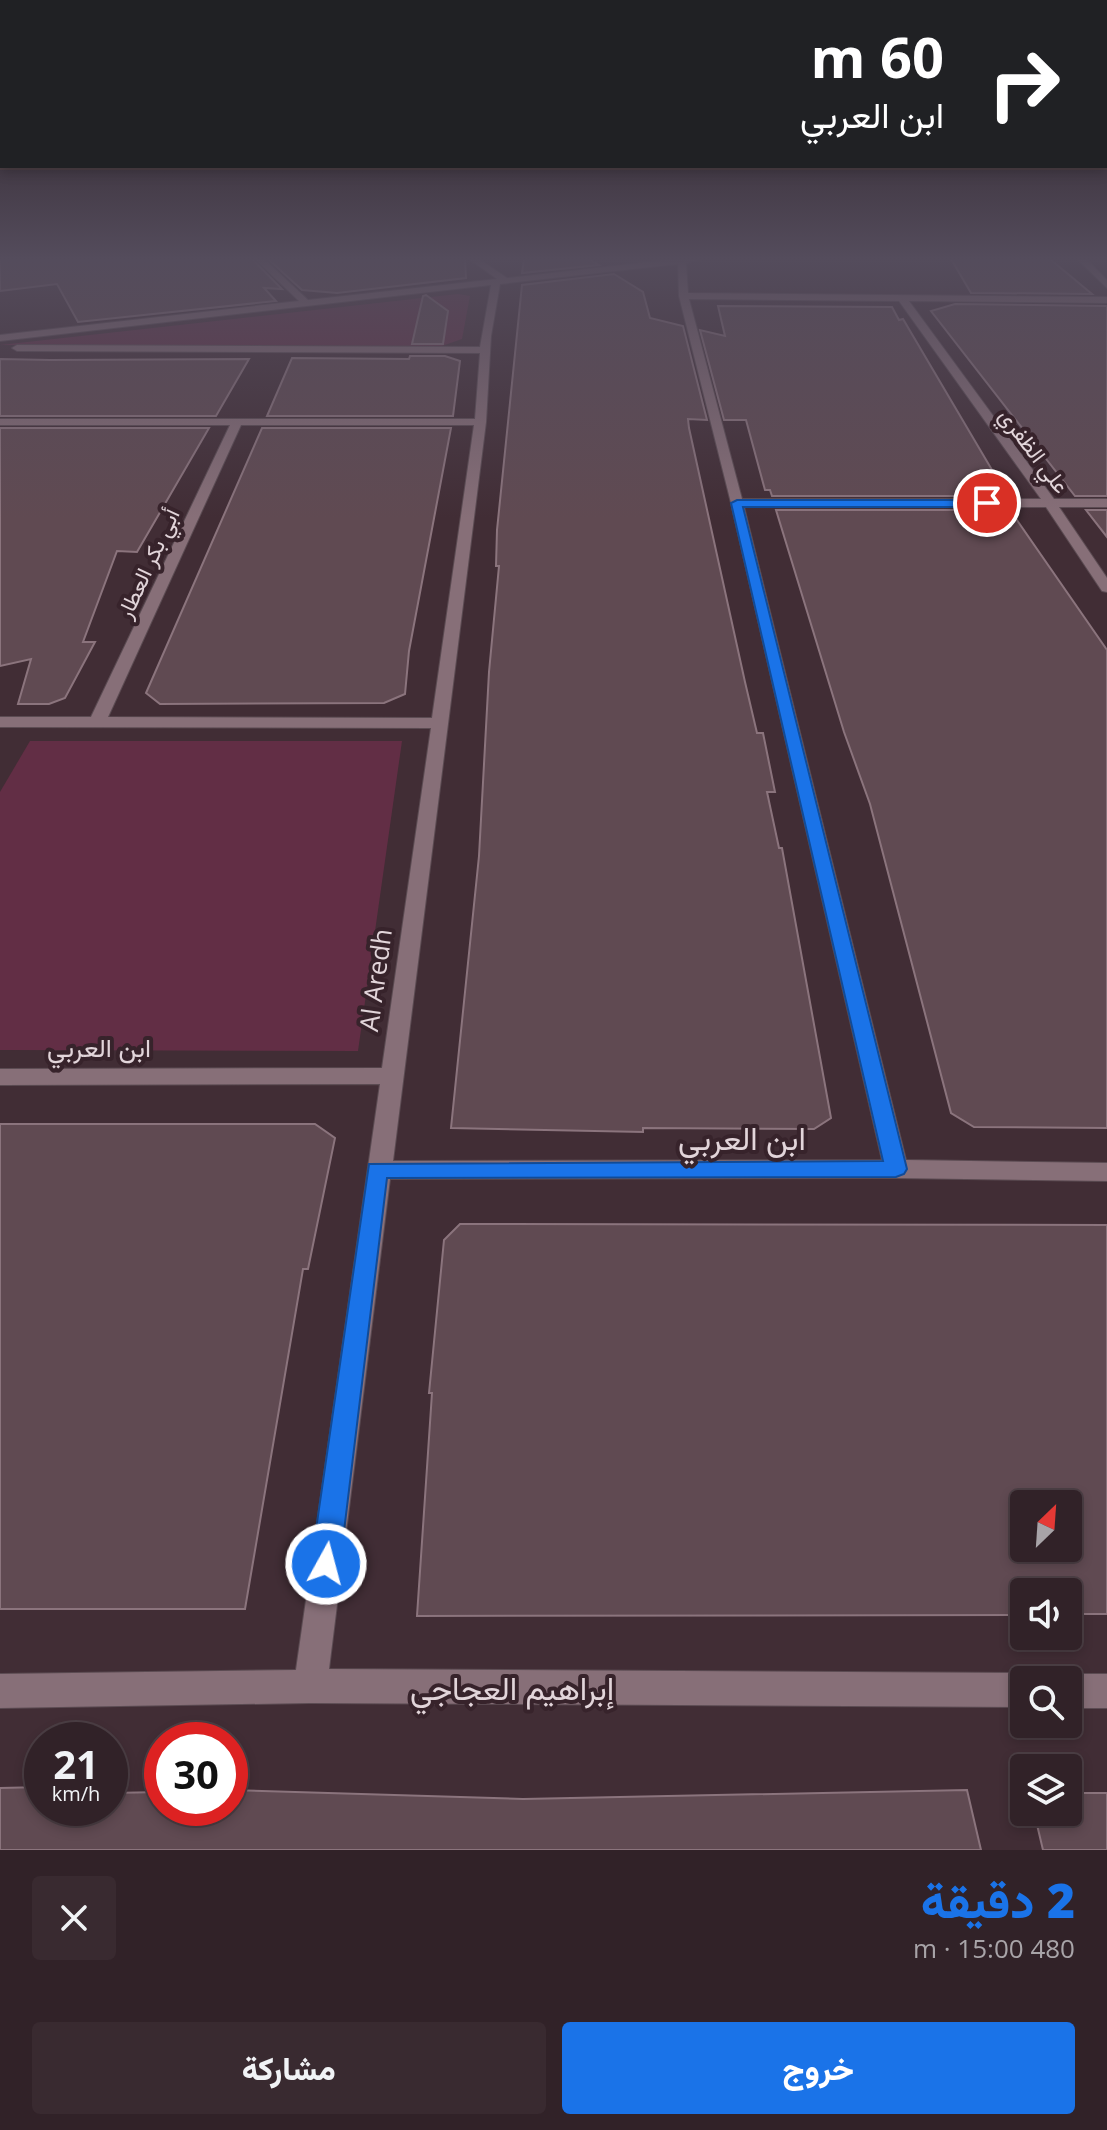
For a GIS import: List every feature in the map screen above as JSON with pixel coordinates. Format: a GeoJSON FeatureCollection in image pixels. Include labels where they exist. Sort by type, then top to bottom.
{"type":"FeatureCollection","features":[{"type":"Feature","properties":{"kind":"street","name":"Al Aredh"},"geometry":{"type":"LineString","coordinates":[[310,1686],[480,422],[486,345]]}},
{"type":"Feature","properties":{"kind":"street"},"geometry":{"type":"LineString","coordinates":[[697,345],[896,1169]]}},
{"type":"Feature","properties":{"kind":"street","name":"علي الظفري"},"geometry":{"type":"LineString","coordinates":[[936,345],[1107,588]]}},
{"type":"Feature","properties":{"kind":"street"},"geometry":{"type":"LineString","coordinates":[[0,348],[485,350]]}},
{"type":"Feature","properties":{"kind":"street"},"geometry":{"type":"LineString","coordinates":[[0,422],[480,422]]}},
{"type":"Feature","properties":{"kind":"street","name":"أبي بكر العطار"},"geometry":{"type":"LineString","coordinates":[[97,723],[237,422]]}},
{"type":"Feature","properties":{"kind":"street"},"geometry":{"type":"LineString","coordinates":[[737,503],[1107,503]]}},
{"type":"Feature","properties":{"kind":"street"},"geometry":{"type":"LineString","coordinates":[[0,722],[439,723]]}},
{"type":"Feature","properties":{"kind":"street","name":"ابن العربي"},"geometry":{"type":"LineString","coordinates":[[0,1077],[390,1076]]}},
{"type":"Feature","properties":{"kind":"street","name":"ابن العربي"},"geometry":{"type":"LineString","coordinates":[[377,1170],[896,1169],[1107,1172]]}},
{"type":"Feature","properties":{"kind":"street","name":"إبراهيم العجاجي"},"geometry":{"type":"LineString","coordinates":[[0,1691],[310,1686],[1010,1690]]}},
{"type":"Feature","properties":{"kind":"street"},"geometry":{"type":"LineString","coordinates":[[1082,1691],[1107,1691]]}},
{"type":"Feature","properties":{"kind":"shaded area"},"geometry":{"type":"Polygon","coordinates":[[[147,345],[444,345],[442,346],[147,345]]]}},
{"type":"Feature","properties":{"kind":"shaded area"},"geometry":{"type":"Polygon","coordinates":[[[30,741],[402,741],[358,1051],[0,1050],[0,792],[30,741]]]}},
{"type":"Feature","properties":{"kind":"building"},"geometry":{"type":"Polygon","coordinates":[[[516,345],[688,345],[707,420],[688,419],[689,428],[757,733],[763,733],[775,792],[767,792],[779,848],[782,848],[831,1118],[814,1129],[643,1128],[643,1132],[451,1128],[479,856],[489,672],[499,566],[496,566],[516,345]]]}},
{"type":"Feature","properties":{"kind":"building"},"geometry":{"type":"Polygon","coordinates":[[[704,345],[919,345],[1005,492],[997,491],[1000,496],[772,496],[770,490],[765,490],[746,420],[724,420],[704,345]]]}},
{"type":"Feature","properties":{"kind":"building"},"geometry":{"type":"Polygon","coordinates":[[[958,345],[1107,345],[1107,496],[1075,496],[958,345]]]}},
{"type":"Feature","properties":{"kind":"building"},"geometry":{"type":"Polygon","coordinates":[[[410,356],[445,356],[460,361],[453,416],[267,416],[292,358],[409,359],[410,356]]]}},
{"type":"Feature","properties":{"kind":"building"},"geometry":{"type":"Polygon","coordinates":[[[0,359],[249,359],[216,416],[0,416],[0,359]]]}},
{"type":"Feature","properties":{"kind":"building"},"geometry":{"type":"Polygon","coordinates":[[[0,428],[209,428],[137,552],[117,551],[83,642],[95,642],[65,698],[49,704],[18,704],[31,659],[0,666],[0,428]]]}},
{"type":"Feature","properties":{"kind":"building"},"geometry":{"type":"Polygon","coordinates":[[[262,428],[451,428],[409,651],[405,694],[384,703],[160,704],[146,693],[262,428]]]}},
{"type":"Feature","properties":{"kind":"building"},"geometry":{"type":"Polygon","coordinates":[[[776,510],[1010,510],[1107,650],[1107,1128],[974,1127],[951,1113],[870,804],[844,732],[776,510]]]}},
{"type":"Feature","properties":{"kind":"building"},"geometry":{"type":"Polygon","coordinates":[[[1086,510],[1107,510],[1107,537],[1086,510]]]}},
{"type":"Feature","properties":{"kind":"building"},"geometry":{"type":"Polygon","coordinates":[[[0,1124],[315,1124],[335,1138],[308,1269],[303,1269],[245,1609],[0,1609],[0,1124]]]}},
{"type":"Feature","properties":{"kind":"building"},"geometry":{"type":"Polygon","coordinates":[[[460,1224],[1107,1225],[1107,1614],[1082,1614],[1082,1578],[1010,1578],[1010,1615],[417,1616],[432,1393],[429,1393],[444,1240],[460,1224]]]}},
{"type":"Feature","properties":{"kind":"building"},"geometry":{"type":"Polygon","coordinates":[[[24,1787],[24,1826],[128,1826],[128,1793],[144,1792],[144,1826],[248,1826],[248,1791],[523,1799],[967,1790],[981,1850],[0,1850],[0,1788],[24,1787]]]}},
{"type":"Feature","properties":{"kind":"building"},"geometry":{"type":"Polygon","coordinates":[[[1082,1793],[1107,1793],[1107,1850],[1043,1850],[1037,1826],[1082,1826],[1082,1793]]]}},
{"type":"Feature","properties":{"kind":"route"},"geometry":{"type":"LineString","coordinates":[[326,1564],[377,1170],[896,1169],[737,503],[987,503]]}}]}
